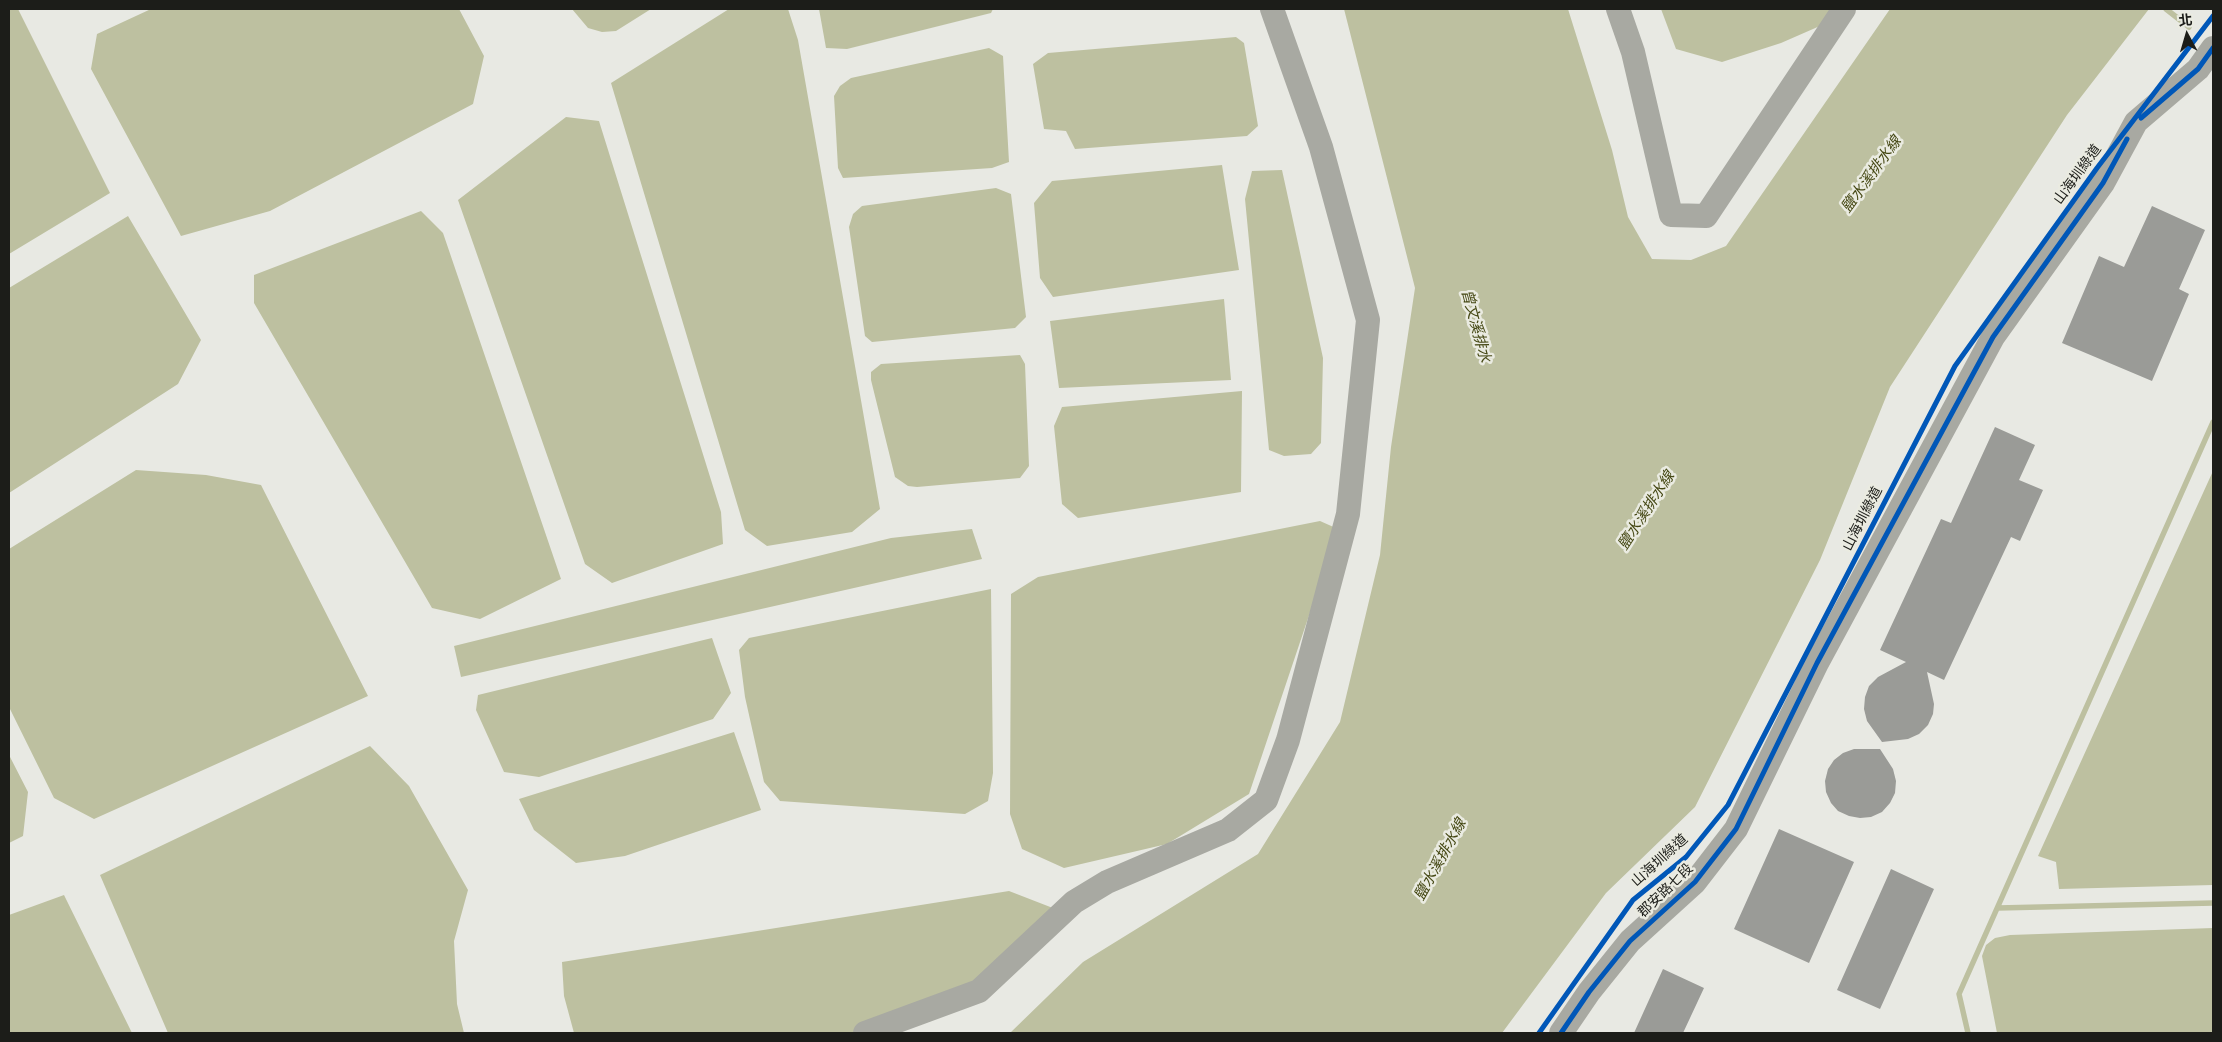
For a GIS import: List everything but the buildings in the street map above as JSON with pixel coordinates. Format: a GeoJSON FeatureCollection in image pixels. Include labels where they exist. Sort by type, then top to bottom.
{"type":"FeatureCollection","features":[{"type":"Feature","properties":{"kind":"street"},"geometry":{"type":"LineString","coordinates":[[865,1033],[979,992],[1074,902],[1107,882],[1228,830],[1266,800],[1288,740],[1348,514],[1368,320],[1320,147],[1272,9]]}},
{"type":"Feature","properties":{"kind":"street"},"geometry":{"type":"LineString","coordinates":[[1618,9],[1633,52],[1671,215],[1706,216],[1844,9]]}},
{"type":"Feature","properties":{"kind":"street","name":"郡安路七段"},"geometry":{"type":"LineString","coordinates":[[1561,1033],[1589,992],[1630,941],[1696,882],[1736,829],[1817,663],[1993,337],[2103,182],[2136,122],[2198,69],[2213,48]]}},
{"type":"Feature","properties":{"kind":"water"},"geometry":{"type":"Polygon","coordinates":[[[9,9],[18,9],[110,193],[9,254],[9,9]]]}},
{"type":"Feature","properties":{"kind":"water"},"geometry":{"type":"Polygon","coordinates":[[[151,9],[459,9],[484,56],[473,104],[270,211],[181,236],[91,69],[97,34],[151,9]]]}},
{"type":"Feature","properties":{"kind":"water"},"geometry":{"type":"Polygon","coordinates":[[[572,9],[651,9],[616,31],[602,32],[588,28],[572,9]]]}},
{"type":"Feature","properties":{"kind":"water"},"geometry":{"type":"Polygon","coordinates":[[[729,9],[788,9],[798,40],[880,509],[852,532],[767,546],[745,530],[611,83],[729,9]]]}},
{"type":"Feature","properties":{"kind":"water"},"geometry":{"type":"Polygon","coordinates":[[[819,9],[993,9],[991,13],[847,49],[826,48],[819,9]]]}},
{"type":"Feature","properties":{"kind":"water"},"geometry":{"type":"Polygon","coordinates":[[[1344,9],[1568,9],[1612,150],[1628,217],[1652,259],[1691,260],[1726,246],[1890,9],[2149,9],[2067,115],[1890,387],[1820,560],[1695,807],[1606,893],[1502,1033],[1010,1033],[1083,962],[1258,854],[1340,722],[1380,555],[1391,447],[1415,288],[1344,9]]]}},
{"type":"Feature","properties":{"kind":"water"},"geometry":{"type":"Polygon","coordinates":[[[1661,9],[1838,9],[1829,22],[1781,43],[1722,62],[1676,49],[1661,9]]]}},
{"type":"Feature","properties":{"kind":"water"},"geometry":{"type":"Polygon","coordinates":[[[1236,37],[1244,43],[1258,126],[1247,136],[1075,149],[1066,131],[1044,129],[1033,64],[1048,53],[1236,37]]]}},
{"type":"Feature","properties":{"kind":"water"},"geometry":{"type":"Polygon","coordinates":[[[989,48],[1003,56],[1009,162],[992,168],[843,178],[838,168],[834,96],[840,86],[851,78],[989,48]]]}},
{"type":"Feature","properties":{"kind":"water"},"geometry":{"type":"Polygon","coordinates":[[[566,117],[599,121],[721,512],[723,544],[612,583],[585,564],[458,200],[566,117]]]}},
{"type":"Feature","properties":{"kind":"water"},"geometry":{"type":"Polygon","coordinates":[[[1222,165],[1239,270],[1053,297],[1040,278],[1034,203],[1052,181],[1222,165]]]}},
{"type":"Feature","properties":{"kind":"water"},"geometry":{"type":"Polygon","coordinates":[[[1282,170],[1323,358],[1321,443],[1311,454],[1284,456],[1269,450],[1245,199],[1252,171],[1282,170]]]}},
{"type":"Feature","properties":{"kind":"water"},"geometry":{"type":"Polygon","coordinates":[[[996,188],[1011,194],[1026,317],[1015,328],[872,342],[865,336],[849,227],[853,214],[862,206],[996,188]]]}},
{"type":"Feature","properties":{"kind":"water"},"geometry":{"type":"Polygon","coordinates":[[[421,211],[443,233],[561,579],[480,619],[432,608],[254,303],[254,275],[421,211]]]}},
{"type":"Feature","properties":{"kind":"water"},"geometry":{"type":"Polygon","coordinates":[[[128,216],[201,340],[178,384],[9,493],[9,288],[128,216]]]}},
{"type":"Feature","properties":{"kind":"water"},"geometry":{"type":"Polygon","coordinates":[[[1224,299],[1231,380],[1059,388],[1050,321],[1224,299]]]}},
{"type":"Feature","properties":{"kind":"water"},"geometry":{"type":"Polygon","coordinates":[[[1020,355],[1025,364],[1029,466],[1020,478],[917,487],[908,486],[895,477],[871,380],[871,372],[881,364],[1020,355]]]}},
{"type":"Feature","properties":{"kind":"water"},"geometry":{"type":"Polygon","coordinates":[[[1242,391],[1241,492],[1078,518],[1062,504],[1054,426],[1062,407],[1242,391]]]}},
{"type":"Feature","properties":{"kind":"water"},"geometry":{"type":"Polygon","coordinates":[[[136,470],[206,475],[261,485],[368,696],[94,819],[54,798],[9,707],[9,549],[136,470]]]}},
{"type":"Feature","properties":{"kind":"water"},"geometry":{"type":"Polygon","coordinates":[[[2213,471],[2213,885],[2059,889],[2056,862],[2038,856],[2213,471]]]}},
{"type":"Feature","properties":{"kind":"water"},"geometry":{"type":"Polygon","coordinates":[[[1320,521],[1338,529],[1249,794],[1167,844],[1064,868],[1022,849],[1010,814],[1011,594],[1038,577],[1320,521]]]}},
{"type":"Feature","properties":{"kind":"water"},"geometry":{"type":"Polygon","coordinates":[[[972,529],[982,559],[461,677],[454,646],[891,538],[972,529]]]}},
{"type":"Feature","properties":{"kind":"water"},"geometry":{"type":"Polygon","coordinates":[[[991,589],[993,773],[988,801],[965,814],[780,801],[764,782],[745,697],[739,650],[749,638],[991,589]]]}},
{"type":"Feature","properties":{"kind":"water"},"geometry":{"type":"Polygon","coordinates":[[[712,638],[731,693],[713,719],[539,777],[504,772],[476,710],[478,695],[712,638]]]}},
{"type":"Feature","properties":{"kind":"water"},"geometry":{"type":"Polygon","coordinates":[[[734,732],[761,810],[625,856],[576,863],[534,830],[519,799],[734,732]]]}},
{"type":"Feature","properties":{"kind":"water"},"geometry":{"type":"Polygon","coordinates":[[[370,746],[409,786],[468,890],[454,941],[457,1004],[464,1033],[168,1033],[100,875],[370,746]]]}},
{"type":"Feature","properties":{"kind":"water"},"geometry":{"type":"Polygon","coordinates":[[[9,755],[28,792],[23,836],[9,843],[9,755]]]}},
{"type":"Feature","properties":{"kind":"water"},"geometry":{"type":"Polygon","coordinates":[[[1009,891],[1058,910],[960,997],[860,1033],[574,1033],[564,996],[562,962],[1009,891]]]}},
{"type":"Feature","properties":{"kind":"water"},"geometry":{"type":"Polygon","coordinates":[[[64,895],[132,1033],[9,1033],[9,915],[64,895]]]}},
{"type":"Feature","properties":{"kind":"water"},"geometry":{"type":"Polygon","coordinates":[[[2213,928],[2213,1033],[1997,1033],[1982,956],[1986,945],[1995,938],[2010,935],[2213,928]]]}},
{"type":"Feature","properties":{"kind":"waterway"},"geometry":{"type":"LineString","coordinates":[[2166,9],[2189,27]]}},
{"type":"Feature","properties":{"kind":"waterway"},"geometry":{"type":"LineString","coordinates":[[1968,1033],[1959,994],[2213,422]]}},
{"type":"Feature","properties":{"kind":"waterway"},"geometry":{"type":"LineString","coordinates":[[1998,908],[2213,903]]}},
{"type":"Feature","properties":{"kind":"cycle path","name":"山海圳綠道"},"geometry":{"type":"LineString","coordinates":[[1539,1033],[1633,900],[1686,857],[1728,805],[1955,366],[2097,168],[2213,16]]}},
{"type":"Feature","properties":{"kind":"cycle path"},"geometry":{"type":"LineString","coordinates":[[2141,118],[2198,69],[2213,48]]}},
{"type":"Feature","properties":{"kind":"cycle path"},"geometry":{"type":"LineString","coordinates":[[1561,1033],[1589,992],[1630,941],[1695,882],[1736,829],[1817,663],[1993,337],[2103,183],[2127,139]]}},
{"type":"Feature","properties":{"kind":"water label","name":"鹽水溪排水線"},"geometry":{"type":"Point","coordinates":[1872,175]}},
{"type":"Feature","properties":{"kind":"water label","name":"曾文溪排水"},"geometry":{"type":"Point","coordinates":[1475,326]}},
{"type":"Feature","properties":{"kind":"water label","name":"鹽水溪排水線"},"geometry":{"type":"Point","coordinates":[1647,511]}},
{"type":"Feature","properties":{"kind":"water label","name":"鹽水溪排水線"},"geometry":{"type":"Point","coordinates":[1441,860]}}]}
